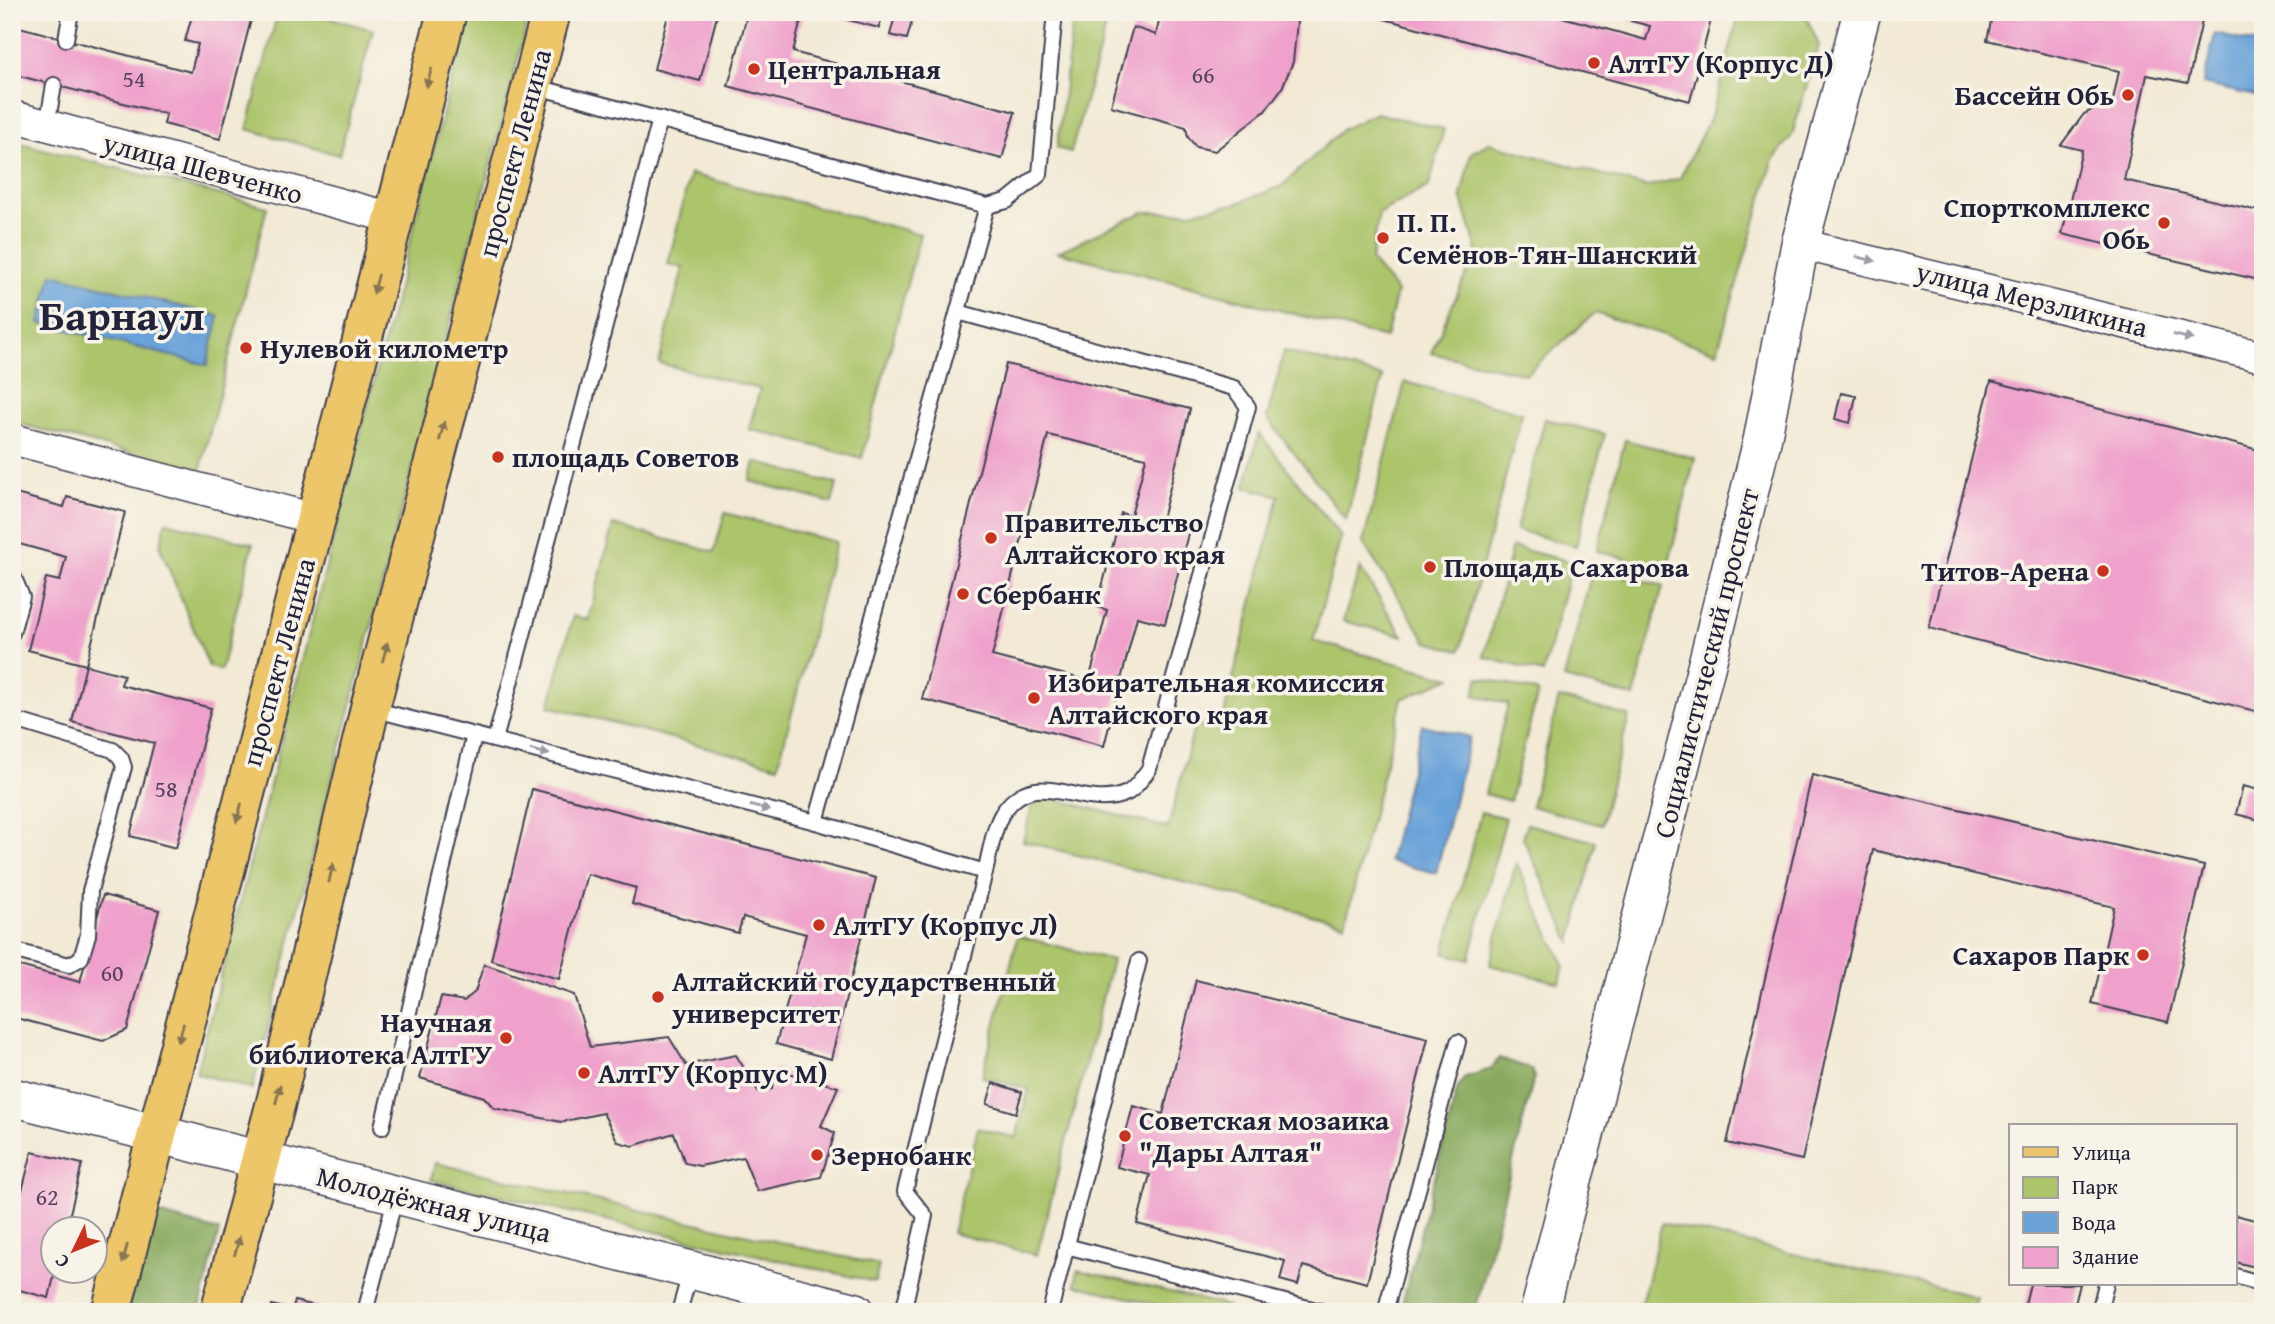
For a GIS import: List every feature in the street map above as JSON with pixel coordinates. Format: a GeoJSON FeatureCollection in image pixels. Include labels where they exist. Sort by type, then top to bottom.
{"type":"FeatureCollection","features":[{"type":"Feature","properties":{"kind":"main road","name":"проспект Ленина"},"geometry":{"type":"LineString","coordinates":[[111,1312],[447,12]]}},
{"type":"Feature","properties":{"kind":"main road","name":"проспект Ленина"},"geometry":{"type":"LineString","coordinates":[[220,1312],[261,1160],[370,708],[551,12]]}},
{"type":"Feature","properties":{"kind":"street","name":"Социалистический проспект"},"geometry":{"type":"LineString","coordinates":[[1539,1312],[1709,656],[1762,441],[1800,244],[1862,12]]}},
{"type":"Feature","properties":{"kind":"street","name":"улица Шевченко"},"geometry":{"type":"LineString","coordinates":[[12,116],[393,218]]}},
{"type":"Feature","properties":{"kind":"street","name":"улица Мерзликина"},"geometry":{"type":"LineString","coordinates":[[1800,244],[2263,357]]}},
{"type":"Feature","properties":{"kind":"street"},"geometry":{"type":"LineString","coordinates":[[12,439],[315,519]]}},
{"type":"Feature","properties":{"kind":"street","name":"Молодёжная улица"},"geometry":{"type":"LineString","coordinates":[[12,1097],[856,1312]]}},
{"type":"Feature","properties":{"kind":"lane"},"geometry":{"type":"LineString","coordinates":[[66,39],[71,12]]}},
{"type":"Feature","properties":{"kind":"lane"},"geometry":{"type":"LineString","coordinates":[[531,85],[987,206],[1007,201],[1040,174],[1055,12]]}},
{"type":"Feature","properties":{"kind":"lane"},"geometry":{"type":"LineString","coordinates":[[47,126],[54,85]]}},
{"type":"Feature","properties":{"kind":"lane"},"geometry":{"type":"LineString","coordinates":[[495,740],[660,119]]}},
{"type":"Feature","properties":{"kind":"lane"},"geometry":{"type":"LineString","coordinates":[[816,822],[987,206]]}},
{"type":"Feature","properties":{"kind":"lane"},"geometry":{"type":"LineString","coordinates":[[903,1312],[925,1216],[905,1191],[1001,816],[1015,799],[1041,787],[1101,800],[1129,792],[1149,769],[1248,407],[1234,388],[958,313]]}},
{"type":"Feature","properties":{"kind":"lane"},"geometry":{"type":"LineString","coordinates":[[12,573],[22,597],[12,633]]}},
{"type":"Feature","properties":{"kind":"lane"},"geometry":{"type":"LineString","coordinates":[[370,708],[816,822],[985,872]]}},
{"type":"Feature","properties":{"kind":"lane"},"geometry":{"type":"LineString","coordinates":[[12,719],[113,750],[121,758],[124,767],[90,891],[89,931],[81,958],[69,965],[12,950]]}},
{"type":"Feature","properties":{"kind":"lane"},"geometry":{"type":"LineString","coordinates":[[382,1127],[474,735]]}},
{"type":"Feature","properties":{"kind":"lane"},"geometry":{"type":"LineString","coordinates":[[1050,1312],[1139,961]]}},
{"type":"Feature","properties":{"kind":"lane"},"geometry":{"type":"LineString","coordinates":[[1385,1312],[1458,1042]]}},
{"type":"Feature","properties":{"kind":"lane"},"geometry":{"type":"LineString","coordinates":[[365,1312],[396,1195]]}},
{"type":"Feature","properties":{"kind":"lane"},"geometry":{"type":"LineString","coordinates":[[1066,1246],[1324,1312]]}},
{"type":"Feature","properties":{"kind":"lane"},"geometry":{"type":"LineString","coordinates":[[679,1312],[691,1270]]}},
{"type":"Feature","properties":{"kind":"lane"},"geometry":{"type":"LineString","coordinates":[[2236,1276],[2263,1284]]}},
{"type":"Feature","properties":{"kind":"lane"},"geometry":{"type":"LineString","coordinates":[[2099,1312],[2106,1286]]}},
{"type":"Feature","properties":{"kind":"green space"},"geometry":{"type":"Polygon","coordinates":[[[278,12],[310,12],[373,30],[339,155],[247,129],[278,12]]]}},
{"type":"Feature","properties":{"kind":"green space"},"geometry":{"type":"Polygon","coordinates":[[[469,12],[530,12],[252,1089],[196,1073],[469,12]]]}},
{"type":"Feature","properties":{"kind":"green space"},"geometry":{"type":"Polygon","coordinates":[[[1074,12],[1110,12],[1071,152],[1057,148],[1074,12]]]}},
{"type":"Feature","properties":{"kind":"green space"},"geometry":{"type":"Polygon","coordinates":[[[1740,12],[1792,12],[1806,16],[1819,45],[1792,135],[1773,161],[1717,352],[1595,313],[1526,374],[1431,353],[1477,250],[1461,196],[1471,153],[1489,143],[1647,187],[1680,178],[1712,114],[1740,12]]]}},
{"type":"Feature","properties":{"kind":"green space"},"geometry":{"type":"Polygon","coordinates":[[[1376,113],[1444,129],[1429,186],[1379,213],[1371,260],[1397,292],[1386,338],[1058,252],[1143,212],[1189,212],[1235,204],[1282,186],[1343,129],[1376,113]]]}},
{"type":"Feature","properties":{"kind":"green space"},"geometry":{"type":"Polygon","coordinates":[[[12,141],[267,207],[200,471],[12,422],[12,141]]]}},
{"type":"Feature","properties":{"kind":"green space"},"geometry":{"type":"Polygon","coordinates":[[[690,174],[920,234],[862,458],[749,429],[760,389],[659,363],[683,268],[668,264],[690,174]]]}},
{"type":"Feature","properties":{"kind":"green space"},"geometry":{"type":"Polygon","coordinates":[[[1284,351],[1383,377],[1346,520],[1267,418],[1284,351]]]}},
{"type":"Feature","properties":{"kind":"green space"},"geometry":{"type":"Polygon","coordinates":[[[1405,382],[1522,413],[1460,651],[1427,642],[1363,543],[1405,382]]]}},
{"type":"Feature","properties":{"kind":"green space"},"geometry":{"type":"Polygon","coordinates":[[[1545,419],[1605,434],[1576,546],[1516,530],[1545,419]]]}},
{"type":"Feature","properties":{"kind":"green space"},"geometry":{"type":"Polygon","coordinates":[[[1259,433],[1341,537],[1313,641],[1451,678],[1402,699],[1345,924],[1023,841],[1035,794],[1168,828],[1195,724],[1220,730],[1279,496],[1245,487],[1259,433]]]}},
{"type":"Feature","properties":{"kind":"green space"},"geometry":{"type":"Polygon","coordinates":[[[1625,440],[1695,458],[1667,570],[1597,551],[1625,440]]]}},
{"type":"Feature","properties":{"kind":"green space"},"geometry":{"type":"Polygon","coordinates":[[[755,462],[837,484],[832,503],[750,481],[755,462]]]}},
{"type":"Feature","properties":{"kind":"green space"},"geometry":{"type":"Polygon","coordinates":[[[725,513],[836,542],[778,766],[549,706],[573,616],[588,620],[613,525],[714,552],[725,513]]]}},
{"type":"Feature","properties":{"kind":"green space"},"geometry":{"type":"Polygon","coordinates":[[[166,522],[253,544],[221,670],[209,667],[160,547],[166,522]]]}},
{"type":"Feature","properties":{"kind":"green space"},"geometry":{"type":"Polygon","coordinates":[[[1512,547],[1572,562],[1543,673],[1484,657],[1512,547]]]}},
{"type":"Feature","properties":{"kind":"green space"},"geometry":{"type":"Polygon","coordinates":[[[1360,568],[1403,636],[1343,621],[1360,568]]]}},
{"type":"Feature","properties":{"kind":"green space"},"geometry":{"type":"Polygon","coordinates":[[[1593,568],[1663,586],[1634,697],[1564,678],[1593,568]]]}},
{"type":"Feature","properties":{"kind":"green space"},"geometry":{"type":"Polygon","coordinates":[[[1479,677],[1538,692],[1510,801],[1485,794],[1508,704],[1474,695],[1479,677]]]}},
{"type":"Feature","properties":{"kind":"green space"},"geometry":{"type":"Polygon","coordinates":[[[1559,698],[1629,716],[1601,825],[1531,806],[1559,698]]]}},
{"type":"Feature","properties":{"kind":"green space"},"geometry":{"type":"Polygon","coordinates":[[[1481,812],[1506,818],[1469,960],[1444,953],[1481,812]]]}},
{"type":"Feature","properties":{"kind":"green space"},"geometry":{"type":"Polygon","coordinates":[[[1527,824],[1596,842],[1571,942],[1523,838],[1527,824]]]}},
{"type":"Feature","properties":{"kind":"green space"},"geometry":{"type":"Polygon","coordinates":[[[1516,863],[1564,965],[1560,983],[1490,965],[1516,863]]]}},
{"type":"Feature","properties":{"kind":"green space"},"geometry":{"type":"Polygon","coordinates":[[[1018,936],[1112,960],[1037,1255],[952,1233],[978,1128],[1016,1138],[1029,1089],[982,1077],[1018,936]]]}},
{"type":"Feature","properties":{"kind":"green space"},"geometry":{"type":"Polygon","coordinates":[[[1499,1058],[1532,1069],[1534,1077],[1475,1312],[1400,1312],[1458,1087],[1465,1077],[1491,1069],[1499,1058]]]}},
{"type":"Feature","properties":{"kind":"green space"},"geometry":{"type":"Polygon","coordinates":[[[435,1163],[879,1265],[875,1282],[431,1180],[435,1163]]]}},
{"type":"Feature","properties":{"kind":"green space"},"geometry":{"type":"Polygon","coordinates":[[[151,1212],[219,1231],[199,1312],[126,1312],[151,1212]]]}},
{"type":"Feature","properties":{"kind":"green space"},"geometry":{"type":"Polygon","coordinates":[[[1662,1223],[1977,1297],[1973,1312],[1639,1312],[1662,1223]]]}},
{"type":"Feature","properties":{"kind":"green space"},"geometry":{"type":"Polygon","coordinates":[[[1078,1270],[1228,1306],[1226,1312],[1187,1312],[1075,1285],[1078,1270]]]}},
{"type":"Feature","properties":{"kind":"water"},"geometry":{"type":"Polygon","coordinates":[[[2215,34],[2263,45],[2263,98],[2203,84],[2215,34]]]}},
{"type":"Feature","properties":{"kind":"water"},"geometry":{"type":"Polygon","coordinates":[[[52,274],[219,316],[207,365],[40,323],[52,274]]]}},
{"type":"Feature","properties":{"kind":"water"},"geometry":{"type":"Polygon","coordinates":[[[1422,725],[1470,737],[1436,873],[1389,861],[1422,725]]]}},
{"type":"Feature","properties":{"kind":"building"},"geometry":{"type":"Polygon","coordinates":[[[193,12],[253,12],[220,139],[164,124],[166,114],[12,74],[12,25],[191,72],[198,44],[185,41],[193,12]]]}},
{"type":"Feature","properties":{"kind":"building"},"geometry":{"type":"Polygon","coordinates":[[[669,12],[718,12],[700,81],[654,69],[669,12]]]}},
{"type":"Feature","properties":{"kind":"building"},"geometry":{"type":"Polygon","coordinates":[[[748,12],[803,12],[793,52],[1015,112],[1002,159],[728,86],[748,12]]]}},
{"type":"Feature","properties":{"kind":"building"},"geometry":{"type":"Polygon","coordinates":[[[818,12],[882,12],[879,28],[818,12]]]}},
{"type":"Feature","properties":{"kind":"building"},"geometry":{"type":"Polygon","coordinates":[[[896,12],[914,14],[907,39],[890,35],[896,12]]]}},
{"type":"Feature","properties":{"kind":"building"},"geometry":{"type":"Polygon","coordinates":[[[1161,12],[1298,12],[1293,62],[1282,88],[1265,111],[1215,151],[1196,147],[1188,137],[1186,127],[1111,106],[1133,27],[1156,35],[1161,12]]]}},
{"type":"Feature","properties":{"kind":"building","name":"АлтГУ (Корпус Д)"},"geometry":{"type":"Polygon","coordinates":[[[1544,12],[1646,40],[1650,26],[1631,21],[1633,12],[1713,12],[1690,101],[1362,13],[1544,12]]]}},
{"type":"Feature","properties":{"kind":"building"},"geometry":{"type":"Polygon","coordinates":[[[1993,12],[2204,12],[2188,83],[2147,75],[2124,180],[2263,212],[2263,281],[2062,234],[2082,150],[2061,145],[2084,114],[2098,107],[2111,110],[2119,71],[1987,40],[1993,12]]]}},
{"type":"Feature","properties":{"kind":"building"},"geometry":{"type":"Polygon","coordinates":[[[1006,364],[1190,409],[1161,523],[1189,530],[1165,624],[1137,617],[1104,746],[922,699],[1006,364]],[[1048,435],[992,656],[1089,681],[1107,610],[1097,607],[1121,513],[1131,516],[1146,458],[1048,435]]]}},
{"type":"Feature","properties":{"kind":"building","name":"Титов-Арена"},"geometry":{"type":"Polygon","coordinates":[[[1991,381],[2263,451],[2263,713],[1929,628],[1991,381]]]}},
{"type":"Feature","properties":{"kind":"building"},"geometry":{"type":"Polygon","coordinates":[[[1841,393],[1856,396],[1850,423],[1835,419],[1841,393]]]}},
{"type":"Feature","properties":{"kind":"building"},"geometry":{"type":"Polygon","coordinates":[[[12,493],[64,507],[67,497],[125,512],[86,665],[28,650],[46,578],[60,581],[66,557],[12,542],[12,493]]]}},
{"type":"Feature","properties":{"kind":"building"},"geometry":{"type":"Polygon","coordinates":[[[86,665],[124,675],[121,685],[211,708],[176,848],[130,836],[154,743],[72,722],[86,665]]]}},
{"type":"Feature","properties":{"kind":"building","name":"Сахаров Парк"},"geometry":{"type":"Polygon","coordinates":[[[1812,775],[2204,866],[2168,1022],[2092,1004],[2114,907],[1873,850],[1802,1160],[1727,1143],[1812,775]]]}},
{"type":"Feature","properties":{"kind":"building"},"geometry":{"type":"Polygon","coordinates":[[[2243,786],[2263,791],[2263,821],[2236,814],[2243,786]]]}},
{"type":"Feature","properties":{"kind":"building","name":"АлтГУ (Корпус Л)"},"geometry":{"type":"Polygon","coordinates":[[[532,789],[876,878],[831,1059],[776,1044],[806,934],[743,917],[738,933],[632,904],[636,888],[587,874],[559,979],[491,960],[532,789]]]}},
{"type":"Feature","properties":{"kind":"building"},"geometry":{"type":"Polygon","coordinates":[[[103,895],[159,910],[127,1030],[103,1041],[12,1017],[12,964],[80,982],[103,895]]]}},
{"type":"Feature","properties":{"kind":"building","name":"АлтГУ (Корпус М)"},"geometry":{"type":"Polygon","coordinates":[[[484,964],[574,995],[590,1047],[669,1037],[686,1065],[736,1055],[758,1091],[772,1089],[775,1069],[838,1087],[821,1126],[835,1133],[821,1177],[757,1191],[743,1157],[700,1166],[685,1163],[674,1133],[633,1146],[618,1142],[603,1113],[561,1122],[494,1108],[484,1097],[420,1078],[441,997],[464,1001],[475,992],[484,964]]]}},
{"type":"Feature","properties":{"kind":"building"},"geometry":{"type":"Polygon","coordinates":[[[1196,980],[1428,1038],[1367,1283],[1303,1266],[1298,1285],[1280,1280],[1285,1261],[1137,1224],[1150,1175],[1117,1167],[1133,1106],[1163,1114],[1196,980]]]}},
{"type":"Feature","properties":{"kind":"building"},"geometry":{"type":"Polygon","coordinates":[[[993,1083],[1022,1092],[1016,1113],[987,1104],[993,1083]]]}},
{"type":"Feature","properties":{"kind":"building"},"geometry":{"type":"Polygon","coordinates":[[[32,1152],[82,1164],[69,1216],[38,1216],[38,1286],[52,1286],[49,1298],[12,1288],[12,1230],[32,1152]]]}},
{"type":"Feature","properties":{"kind":"building"},"geometry":{"type":"Polygon","coordinates":[[[2236,1215],[2263,1222],[2263,1269],[2236,1262],[2236,1215]]]}},
{"type":"Feature","properties":{"kind":"building"},"geometry":{"type":"Polygon","coordinates":[[[2030,1286],[2080,1286],[2073,1312],[2023,1312],[2030,1286]]]}},
{"type":"Feature","properties":{"kind":"building"},"geometry":{"type":"Polygon","coordinates":[[[295,1301],[336,1312],[271,1312],[272,1305],[292,1310],[295,1301]]]}},
{"type":"Feature","properties":{"kind":"place","name":"АлтГУ (Корпус Д)"},"geometry":{"type":"Point","coordinates":[1594,63]}},
{"type":"Feature","properties":{"kind":"place","name":"Центральная"},"geometry":{"type":"Point","coordinates":[754,69]}},
{"type":"Feature","properties":{"kind":"place","name":"Бассейн Обь"},"geometry":{"type":"Point","coordinates":[2128,95]}},
{"type":"Feature","properties":{"kind":"place","name":"Спорткомплекс Обь"},"geometry":{"type":"Point","coordinates":[2164,223]}},
{"type":"Feature","properties":{"kind":"place","name":"П. П. Семёнов-Тян-Шанский"},"geometry":{"type":"Point","coordinates":[1383,238]}},
{"type":"Feature","properties":{"kind":"place","name":"Нулевой километр"},"geometry":{"type":"Point","coordinates":[246,348]}},
{"type":"Feature","properties":{"kind":"place","name":"площадь Советов"},"geometry":{"type":"Point","coordinates":[498,457]}},
{"type":"Feature","properties":{"kind":"place","name":"Правительство Алтайского края"},"geometry":{"type":"Point","coordinates":[991,538]}},
{"type":"Feature","properties":{"kind":"place","name":"Площадь Сахарова"},"geometry":{"type":"Point","coordinates":[1430,567]}},
{"type":"Feature","properties":{"kind":"place","name":"Титов-Арена"},"geometry":{"type":"Point","coordinates":[2103,571]}},
{"type":"Feature","properties":{"kind":"place","name":"Сбербанк"},"geometry":{"type":"Point","coordinates":[963,594]}},
{"type":"Feature","properties":{"kind":"place","name":"Избирательная комиссия Алтайского края"},"geometry":{"type":"Point","coordinates":[1034,698]}},
{"type":"Feature","properties":{"kind":"place","name":"АлтГУ (Корпус Л)"},"geometry":{"type":"Point","coordinates":[819,925]}},
{"type":"Feature","properties":{"kind":"place","name":"Сахаров Парк"},"geometry":{"type":"Point","coordinates":[2143,955]}},
{"type":"Feature","properties":{"kind":"place","name":"Алтайский государственный университет"},"geometry":{"type":"Point","coordinates":[658,997]}},
{"type":"Feature","properties":{"kind":"place","name":"Научная библиотека АлтГУ"},"geometry":{"type":"Point","coordinates":[506,1038]}},
{"type":"Feature","properties":{"kind":"place","name":"АлтГУ (Корпус М)"},"geometry":{"type":"Point","coordinates":[584,1073]}},
{"type":"Feature","properties":{"kind":"place","name":"Советская мозаика \"Дары Алтая\""},"geometry":{"type":"Point","coordinates":[1125,1136]}},
{"type":"Feature","properties":{"kind":"place","name":"Зернобанк"},"geometry":{"type":"Point","coordinates":[817,1155]}},
{"type":"Feature","properties":{"kind":"district","name":"Барнаул"},"geometry":{"type":"Point","coordinates":[122,315]}}]}
